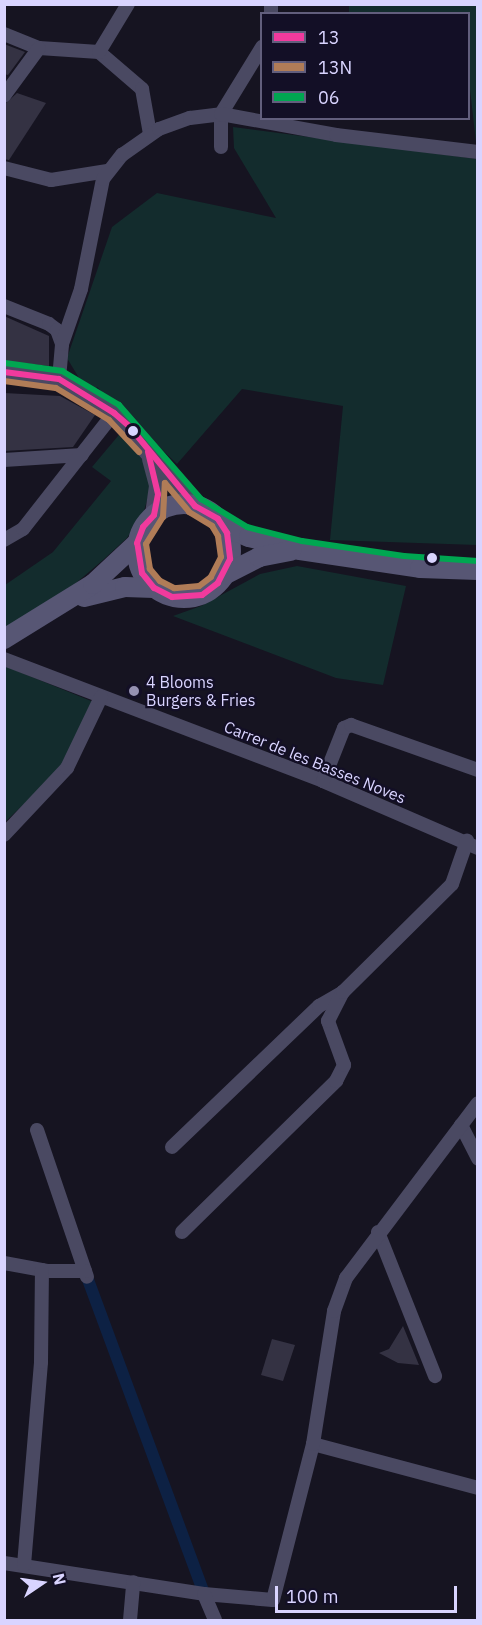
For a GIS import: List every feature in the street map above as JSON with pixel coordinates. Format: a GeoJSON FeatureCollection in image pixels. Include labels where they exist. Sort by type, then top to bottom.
{"type":"FeatureCollection","features":[{"type":"Feature","properties":{"kind":"main road"},"geometry":{"type":"LineString","coordinates":[[4,639],[70,601],[108,573],[137,543],[143,527],[154,514],[174,505],[195,506],[211,513],[223,526],[231,550],[224,575]]}},
{"type":"Feature","properties":{"kind":"main road"},"geometry":{"type":"LineString","coordinates":[[223,526],[249,537],[300,550],[420,568],[477,570]]}},
{"type":"Feature","properties":{"kind":"main road"},"geometry":{"type":"LineString","coordinates":[[137,543],[142,573],[154,588],[172,597],[192,598],[210,590],[224,575],[259,557],[300,550]]}},
{"type":"Feature","properties":{"kind":"main road"},"geometry":{"type":"LineString","coordinates":[[70,601],[114,588],[154,588]]}},
{"type":"Feature","properties":{"kind":"street"},"geometry":{"type":"LineString","coordinates":[[99,52],[128,4]]}},
{"type":"Feature","properties":{"kind":"street"},"geometry":{"type":"LineString","coordinates":[[4,34],[39,48],[99,52],[142,89],[150,134]]}},
{"type":"Feature","properties":{"kind":"street"},"geometry":{"type":"LineString","coordinates":[[4,96],[8,81],[39,48]]}},
{"type":"Feature","properties":{"kind":"street"},"geometry":{"type":"LineString","coordinates":[[221,147],[221,114],[260,49]]}},
{"type":"Feature","properties":{"kind":"street"},"geometry":{"type":"LineString","coordinates":[[53,379],[73,312],[99,192],[107,171],[150,134],[174,122],[221,114],[336,135],[477,152]]}},
{"type":"Feature","properties":{"kind":"street"},"geometry":{"type":"LineString","coordinates":[[4,168],[51,180],[107,171]]}},
{"type":"Feature","properties":{"kind":"street"},"geometry":{"type":"LineString","coordinates":[[82,176],[99,192]]}},
{"type":"Feature","properties":{"kind":"street"},"geometry":{"type":"LineString","coordinates":[[4,306],[49,324],[57,330],[62,344]]}},
{"type":"Feature","properties":{"kind":"street"},"geometry":{"type":"LineString","coordinates":[[49,324],[73,312]]}},
{"type":"Feature","properties":{"kind":"street"},"geometry":{"type":"LineString","coordinates":[[4,372],[53,379],[114,413],[195,506]]}},
{"type":"Feature","properties":{"kind":"street"},"geometry":{"type":"LineString","coordinates":[[4,385],[53,379]]}},
{"type":"Feature","properties":{"kind":"street"},"geometry":{"type":"LineString","coordinates":[[4,540],[22,529],[114,413]]}},
{"type":"Feature","properties":{"kind":"street"},"geometry":{"type":"LineString","coordinates":[[148,452],[158,486],[154,514]]}},
{"type":"Feature","properties":{"kind":"street"},"geometry":{"type":"LineString","coordinates":[[4,459],[82,455]]}},
{"type":"Feature","properties":{"kind":"street","name":"Carrer de les Basses Noves"},"geometry":{"type":"LineString","coordinates":[[4,659],[323,781],[472,845]]}},
{"type":"Feature","properties":{"kind":"street"},"geometry":{"type":"LineString","coordinates":[[4,835],[67,768],[101,697]]}},
{"type":"Feature","properties":{"kind":"street"},"geometry":{"type":"LineString","coordinates":[[323,781],[344,728],[351,725],[477,770]]}},
{"type":"Feature","properties":{"kind":"street"},"geometry":{"type":"LineString","coordinates":[[172,1147],[319,1006],[343,992],[452,884],[472,845]]}},
{"type":"Feature","properties":{"kind":"street"},"geometry":{"type":"LineString","coordinates":[[182,1232],[336,1081],[344,1065],[327,1021],[343,992]]}},
{"type":"Feature","properties":{"kind":"street"},"geometry":{"type":"LineString","coordinates":[[4,1563],[204,1594],[273,1600],[313,1444],[334,1311],[346,1278],[477,1102]]}},
{"type":"Feature","properties":{"kind":"street"},"geometry":{"type":"LineString","coordinates":[[461,1125],[477,1159]]}},
{"type":"Feature","properties":{"kind":"street"},"geometry":{"type":"LineString","coordinates":[[4,1263],[42,1270],[86,1274],[37,1130]]}},
{"type":"Feature","properties":{"kind":"street"},"geometry":{"type":"LineString","coordinates":[[378,1232],[435,1376]]}},
{"type":"Feature","properties":{"kind":"street"},"geometry":{"type":"LineString","coordinates":[[24,1565],[41,1362],[42,1270]]}},
{"type":"Feature","properties":{"kind":"street"},"geometry":{"type":"LineString","coordinates":[[313,1444],[477,1488]]}},
{"type":"Feature","properties":{"kind":"street"},"geometry":{"type":"LineString","coordinates":[[130,1620],[133,1582]]}},
{"type":"Feature","properties":{"kind":"street"},"geometry":{"type":"LineString","coordinates":[[204,1594],[215,1620]]}},
{"type":"Feature","properties":{"kind":"green space"},"geometry":{"type":"Polygon","coordinates":[[[349,5],[477,5],[477,151],[470,90],[470,12],[349,12],[349,5]]]}},
{"type":"Feature","properties":{"kind":"green space"},"geometry":{"type":"Polygon","coordinates":[[[233,127],[477,159],[477,545],[330,540],[343,406],[242,389],[177,464],[97,387],[91,398],[67,358],[112,227],[157,193],[276,218],[234,148],[233,127]]]}},
{"type":"Feature","properties":{"kind":"green space"},"geometry":{"type":"Polygon","coordinates":[[[123,430],[146,458],[151,486],[144,511],[127,538],[76,583],[5,629],[5,585],[53,552],[111,481],[92,467],[123,430]]]}},
{"type":"Feature","properties":{"kind":"green space"},"geometry":{"type":"Polygon","coordinates":[[[297,566],[406,586],[383,685],[336,678],[173,616],[201,606],[260,574],[297,566]]]}},
{"type":"Feature","properties":{"kind":"green space"},"geometry":{"type":"Polygon","coordinates":[[[5,666],[96,703],[65,765],[5,822],[5,666]]]}},
{"type":"Feature","properties":{"kind":"building"},"geometry":{"type":"Polygon","coordinates":[[[4,44],[25,52],[8,75],[4,74],[4,44]]]}},
{"type":"Feature","properties":{"kind":"building"},"geometry":{"type":"Polygon","coordinates":[[[17,93],[46,103],[9,160],[4,159],[4,105],[17,93]]]}},
{"type":"Feature","properties":{"kind":"building"},"geometry":{"type":"Polygon","coordinates":[[[4,316],[49,336],[49,366],[4,361],[4,316]]]}},
{"type":"Feature","properties":{"kind":"building"},"geometry":{"type":"Polygon","coordinates":[[[4,393],[60,396],[95,415],[73,447],[4,451],[4,393]]]}},
{"type":"Feature","properties":{"kind":"building"},"geometry":{"type":"Polygon","coordinates":[[[403,1326],[419,1365],[398,1363],[379,1353],[389,1349],[403,1326]]]}},
{"type":"Feature","properties":{"kind":"building"},"geometry":{"type":"Polygon","coordinates":[[[272,1339],[295,1345],[283,1381],[261,1375],[272,1339]]]}},
{"type":"Feature","properties":{"kind":"waterway"},"geometry":{"type":"LineString","coordinates":[[87,1277],[204,1594]]}},
{"type":"Feature","properties":{"kind":"transit line","name":"06"},"geometry":{"type":"LineString","coordinates":[[5,363],[62,371],[119,405],[201,499],[247,527],[302,541],[404,556],[478,561]]}},
{"type":"Feature","properties":{"kind":"transit line","name":"13"},"geometry":{"type":"LineString","coordinates":[[4,372],[59,379],[114,413],[129,426],[195,506],[218,519],[227,533],[230,559],[218,583],[202,595],[172,597],[154,588],[142,573],[137,543],[143,527],[154,515],[158,494],[148,452]]}},
{"type":"Feature","properties":{"kind":"transit line","name":"13N"},"geometry":{"type":"LineString","coordinates":[[4,381],[56,388],[109,420],[139,452]]}},
{"type":"Feature","properties":{"kind":"transit line","name":"13N"},"geometry":{"type":"LineString","coordinates":[[165,483],[189,512],[212,526],[218,536],[221,557],[211,577],[199,586],[174,588],[160,581],[150,569],[146,544],[163,517],[165,483]]}},
{"type":"Feature","properties":{"kind":"place","name":"4 Blooms Burgers & Fries"},"geometry":{"type":"Point","coordinates":[134,691]}}]}
